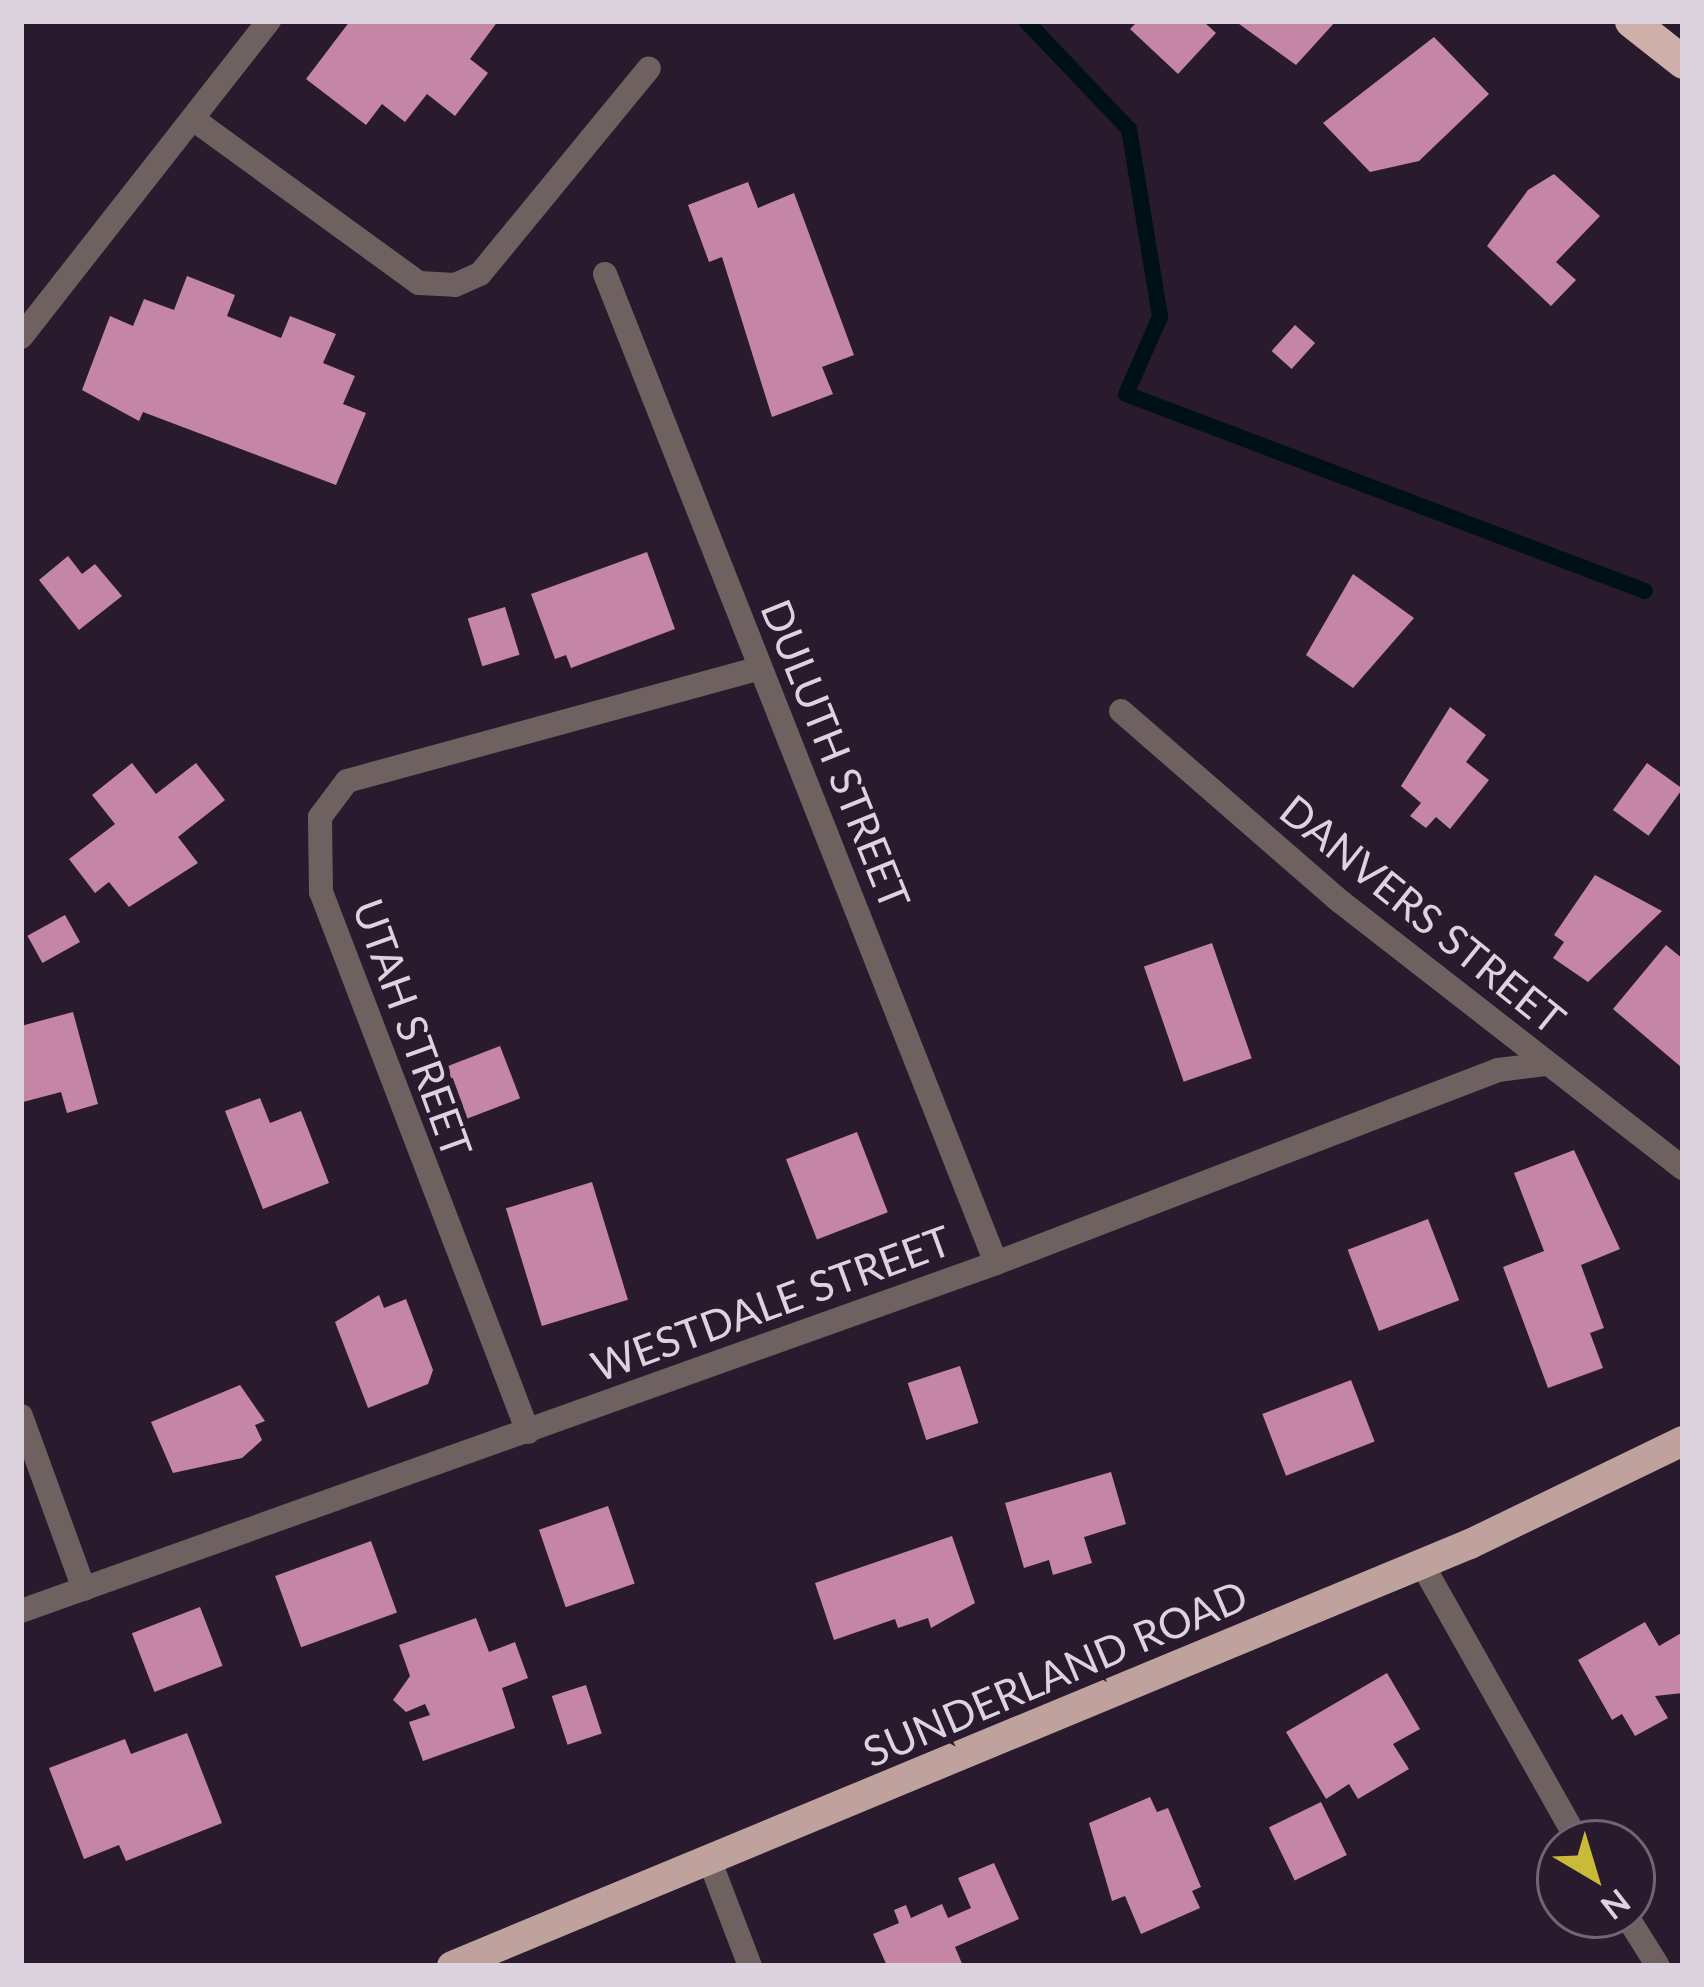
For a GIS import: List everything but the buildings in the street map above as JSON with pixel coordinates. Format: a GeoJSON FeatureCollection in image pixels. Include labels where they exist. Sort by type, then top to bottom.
{"type":"FeatureCollection","features":[{"type":"Feature","properties":{"kind":"highway"},"geometry":{"type":"LineString","coordinates":[[1631,21],[1683,62]]}},
{"type":"Feature","properties":{"kind":"main road","name":"SUNDERLAND ROAD"},"geometry":{"type":"LineString","coordinates":[[452,1966],[711,1864],[1422,1564],[1683,1441]]}},
{"type":"Feature","properties":{"kind":"street"},"geometry":{"type":"LineString","coordinates":[[21,337],[269,21]]}},
{"type":"Feature","properties":{"kind":"street"},"geometry":{"type":"LineString","coordinates":[[193,118],[419,283],[455,285],[480,274],[649,68]]}},
{"type":"Feature","properties":{"kind":"street","name":"DULUTH STREET"},"geometry":{"type":"LineString","coordinates":[[604,274],[996,1263]]}},
{"type":"Feature","properties":{"kind":"street","name":"UTAH STREET"},"geometry":{"type":"LineString","coordinates":[[528,1432],[321,892],[320,817],[347,782],[760,668]]}},
{"type":"Feature","properties":{"kind":"street","name":"DANVERS STREET"},"geometry":{"type":"LineString","coordinates":[[1121,712],[1546,1064],[1683,1168]]}},
{"type":"Feature","properties":{"kind":"street","name":"WESTDALE STREET"},"geometry":{"type":"LineString","coordinates":[[21,1611],[996,1263],[1498,1070],[1546,1064]]}},
{"type":"Feature","properties":{"kind":"street"},"geometry":{"type":"LineString","coordinates":[[21,1415],[85,1589]]}},
{"type":"Feature","properties":{"kind":"street"},"geometry":{"type":"LineString","coordinates":[[1422,1564],[1565,1819]]}},
{"type":"Feature","properties":{"kind":"street"},"geometry":{"type":"LineString","coordinates":[[711,1864],[750,1966]]}},
{"type":"Feature","properties":{"kind":"street"},"geometry":{"type":"LineString","coordinates":[[1641,1939],[1658,1966]]}},
{"type":"Feature","properties":{"kind":"waterway"},"geometry":{"type":"LineString","coordinates":[[1026,21],[1129,129],[1160,317],[1126,394],[1645,591]]}}]}
